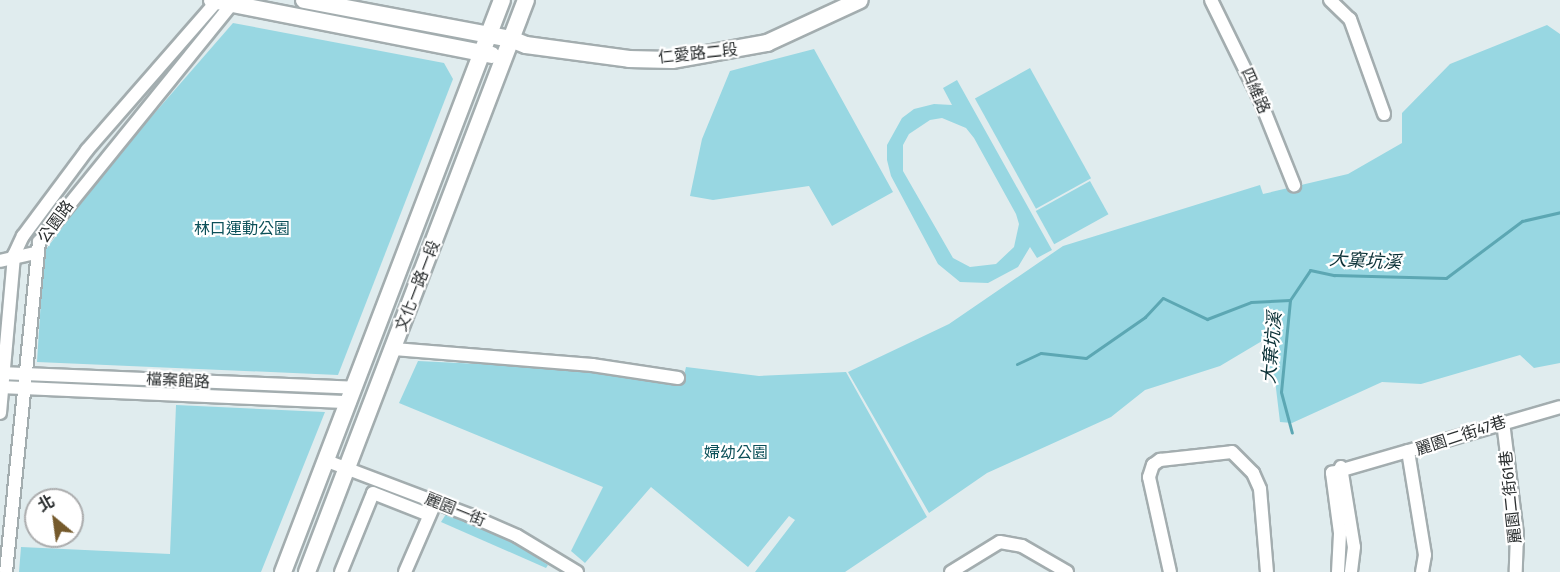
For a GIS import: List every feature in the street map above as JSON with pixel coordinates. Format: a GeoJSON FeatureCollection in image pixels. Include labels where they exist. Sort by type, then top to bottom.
{"type":"FeatureCollection","features":[{"type":"Feature","properties":{"kind":"main road","name":"仁愛路二段"},"geometry":{"type":"LineString","coordinates":[[304,0],[518,42],[629,59],[704,57],[790,36],[860,0]]}},
{"type":"Feature","properties":{"kind":"main road","name":"文化一路一段"},"geometry":{"type":"LineString","coordinates":[[283,572],[353,395],[502,0]]}},
{"type":"Feature","properties":{"kind":"main road"},"geometry":{"type":"LineString","coordinates":[[223,1],[505,56],[518,42],[526,0]]}},
{"type":"Feature","properties":{"kind":"main road","name":"文化一路一段"},"geometry":{"type":"LineString","coordinates":[[307,572],[505,56]]}},
{"type":"Feature","properties":{"kind":"street","name":"四維路"},"geometry":{"type":"LineString","coordinates":[[1210,0],[1260,100],[1294,185]]}},
{"type":"Feature","properties":{"kind":"street"},"geometry":{"type":"LineString","coordinates":[[1330,0],[1350,19],[1384,114]]}},
{"type":"Feature","properties":{"kind":"street","name":"公園路"},"geometry":{"type":"LineString","coordinates":[[0,413],[14,255],[23,236],[87,150],[184,38],[223,1]]}},
{"type":"Feature","properties":{"kind":"street","name":"公園路"},"geometry":{"type":"LineString","coordinates":[[6,572],[26,388],[35,253],[39,242],[103,160],[196,48],[223,1]]}},
{"type":"Feature","properties":{"kind":"street"},"geometry":{"type":"LineString","coordinates":[[184,38],[196,48]]}},
{"type":"Feature","properties":{"kind":"street"},"geometry":{"type":"LineString","coordinates":[[87,150],[103,160]]}},
{"type":"Feature","properties":{"kind":"street"},"geometry":{"type":"LineString","coordinates":[[0,261],[14,255],[35,253]]}},
{"type":"Feature","properties":{"kind":"street"},"geometry":{"type":"LineString","coordinates":[[394,349],[592,365],[678,378]]}},
{"type":"Feature","properties":{"kind":"street","name":"檔案館路"},"geometry":{"type":"LineString","coordinates":[[2,373],[353,395]]}},
{"type":"Feature","properties":{"kind":"street","name":"檔案館路"},"geometry":{"type":"LineString","coordinates":[[1,387],[353,395]]}},
{"type":"Feature","properties":{"kind":"street","name":"麗園二街47巷"},"geometry":{"type":"LineString","coordinates":[[1422,572],[1425,555],[1408,451],[1503,422],[1560,408]]}},
{"type":"Feature","properties":{"kind":"street","name":"麗園二街61巷"},"geometry":{"type":"LineString","coordinates":[[1503,422],[1517,534],[1516,572]]}},
{"type":"Feature","properties":{"kind":"street"},"geometry":{"type":"LineString","coordinates":[[1338,572],[1340,533],[1331,480],[1332,473],[1341,467],[1408,451]]}},
{"type":"Feature","properties":{"kind":"street"},"geometry":{"type":"LineString","coordinates":[[1170,572],[1149,477],[1153,465],[1160,460],[1232,452],[1253,473],[1260,489],[1267,572]]}},
{"type":"Feature","properties":{"kind":"street","name":"麗園一街"},"geometry":{"type":"LineString","coordinates":[[327,461],[517,536],[577,572]]}},
{"type":"Feature","properties":{"kind":"street"},"geometry":{"type":"LineString","coordinates":[[1341,467],[1354,547],[1351,572]]}},
{"type":"Feature","properties":{"kind":"street"},"geometry":{"type":"LineString","coordinates":[[341,572],[373,493],[429,515]]}},
{"type":"Feature","properties":{"kind":"street"},"geometry":{"type":"LineString","coordinates":[[405,572],[435,502]]}},
{"type":"Feature","properties":{"kind":"street"},"geometry":{"type":"LineString","coordinates":[[951,572],[1000,542],[1022,546],[1054,561],[1067,572]]}},
{"type":"Feature","properties":{"kind":"green space","name":"林口運動公園"},"geometry":{"type":"Polygon","coordinates":[[[233,23],[444,63],[453,79],[338,375],[37,362],[44,252],[105,170],[233,23]]]}},
{"type":"Feature","properties":{"kind":"green space"},"geometry":{"type":"Polygon","coordinates":[[[1547,25],[1560,34],[1560,363],[1534,368],[1520,355],[1421,384],[1382,382],[1292,423],[1280,422],[1275,380],[1265,362],[1262,341],[1220,366],[1145,390],[1111,417],[987,473],[929,513],[848,372],[949,324],[1063,246],[1260,185],[1263,194],[1348,174],[1402,143],[1402,113],[1450,64],[1547,25]]]}},
{"type":"Feature","properties":{"kind":"green space"},"geometry":{"type":"Polygon","coordinates":[[[814,49],[893,192],[832,226],[809,186],[713,200],[690,196],[702,139],[730,71],[814,49]]]}},
{"type":"Feature","properties":{"kind":"green space"},"geometry":{"type":"Polygon","coordinates":[[[1030,68],[1091,178],[1036,209],[975,99],[1030,68]]]}},
{"type":"Feature","properties":{"kind":"green space"},"geometry":{"type":"Polygon","coordinates":[[[957,80],[1052,250],[1037,258],[1030,247],[1018,267],[988,283],[960,282],[938,264],[891,176],[887,160],[887,145],[902,118],[914,109],[934,104],[952,105],[943,88],[957,80]],[[942,118],[930,120],[909,134],[903,145],[903,171],[953,258],[970,267],[996,264],[1014,247],[1019,224],[1016,214],[974,138],[966,128],[942,118]]]}},
{"type":"Feature","properties":{"kind":"green space"},"geometry":{"type":"Polygon","coordinates":[[[1090,181],[1108,214],[1054,244],[1036,211],[1090,181]]]}},
{"type":"Feature","properties":{"kind":"green space","name":"婦幼公園"},"geometry":{"type":"Polygon","coordinates":[[[418,361],[582,369],[682,384],[686,367],[759,376],[846,372],[927,517],[845,572],[755,572],[795,520],[789,516],[748,567],[651,487],[585,563],[571,551],[603,487],[399,403],[418,361]]]}},
{"type":"Feature","properties":{"kind":"green space"},"geometry":{"type":"Polygon","coordinates":[[[176,405],[325,412],[261,572],[19,572],[21,547],[170,554],[176,405]]]}},
{"type":"Feature","properties":{"kind":"green space"},"geometry":{"type":"Polygon","coordinates":[[[448,511],[516,544],[548,565],[546,568],[441,522],[448,511]]]}},
{"type":"Feature","properties":{"kind":"waterway","name":"大棄坑溪"},"geometry":{"type":"LineString","coordinates":[[1017,364],[1041,353],[1086,358],[1145,317],[1163,298],[1207,319],[1251,302],[1290,300],[1310,270],[1334,275],[1446,278],[1522,221],[1560,212]]}},
{"type":"Feature","properties":{"kind":"waterway","name":"大棄坑溪"},"geometry":{"type":"LineString","coordinates":[[1290,300],[1281,392],[1292,433]]}},
{"type":"Feature","properties":{"kind":"water label","name":"大窠坑溪"},"geometry":{"type":"Point","coordinates":[1365,261]}}]}
